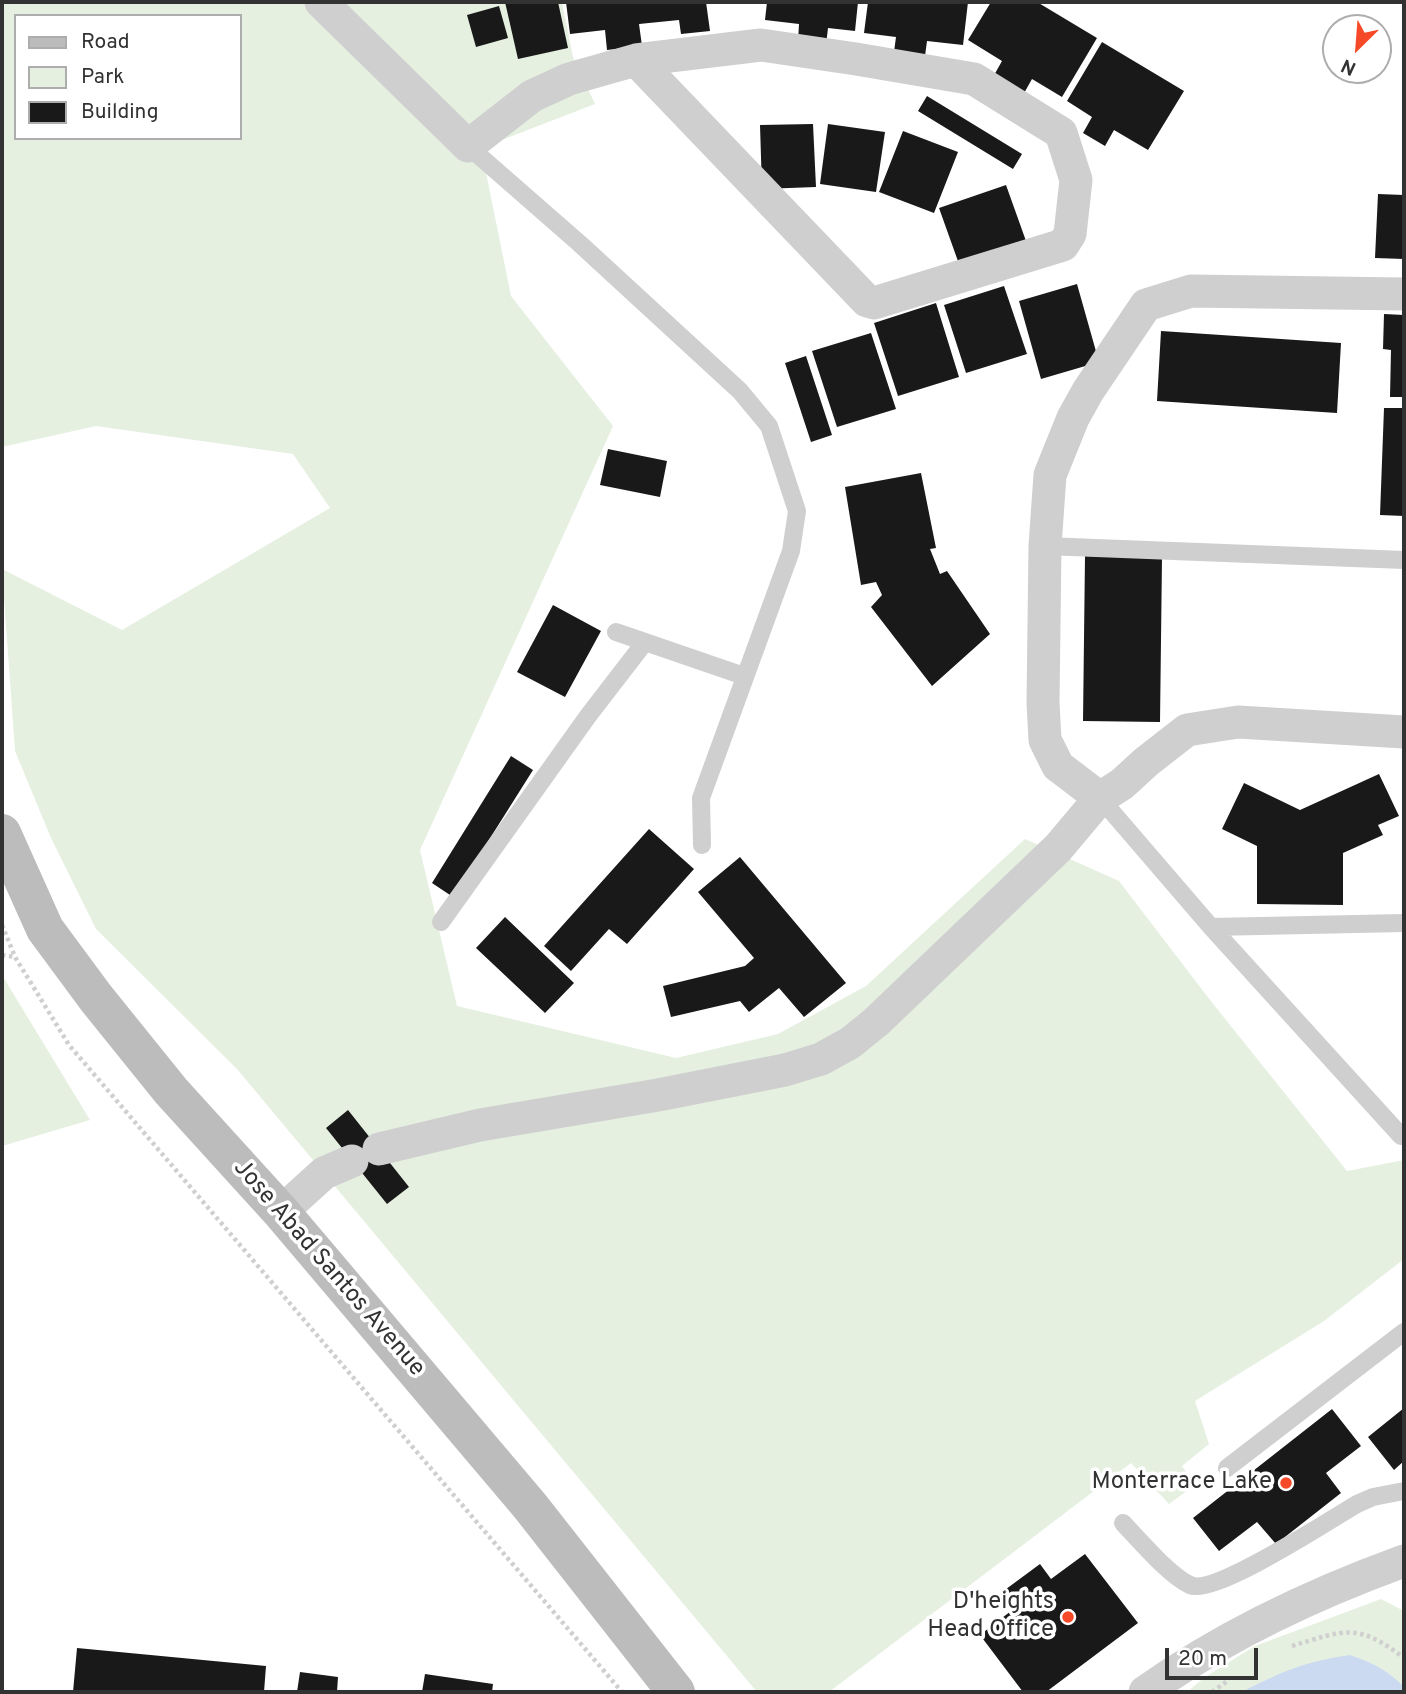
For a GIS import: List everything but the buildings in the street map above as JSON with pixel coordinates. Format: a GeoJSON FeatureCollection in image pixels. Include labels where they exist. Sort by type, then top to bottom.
{"type":"FeatureCollection","features":[{"type":"Feature","properties":{"kind":"main road","name":"Jose Abad Santos Avenue"},"geometry":{"type":"LineString","coordinates":[[2,833],[45,929],[96,999],[171,1091],[281,1212],[530,1506],[676,1692]]}},
{"type":"Feature","properties":{"kind":"street"},"geometry":{"type":"LineString","coordinates":[[321,2],[468,146],[532,96],[569,79],[636,60],[761,45],[975,79],[1061,133],[1076,180],[1070,234],[1063,245],[874,303],[867,301],[636,60]]}},
{"type":"Feature","properties":{"kind":"street"},"geometry":{"type":"LineString","coordinates":[[1100,798],[1058,766],[1045,740],[1045,546],[1050,475],[1073,418],[1146,305],[1191,291],[1404,294]]}},
{"type":"Feature","properties":{"kind":"street"},"geometry":{"type":"LineString","coordinates":[[281,1212],[324,1173],[366,1155],[480,1125],[722,1083],[785,1070],[821,1059],[850,1043],[876,1022],[1058,848],[1100,798],[1122,784],[1187,730],[1237,722],[1404,732]]}},
{"type":"Feature","properties":{"kind":"street"},"geometry":{"type":"LineString","coordinates":[[1145,1692],[1172,1672],[1250,1627],[1366,1575],[1404,1561]]}},
{"type":"Feature","properties":{"kind":"lane"},"geometry":{"type":"LineString","coordinates":[[468,146],[579,243],[740,391],[769,426],[797,511],[791,551],[701,798],[702,845]]}},
{"type":"Feature","properties":{"kind":"lane"},"geometry":{"type":"LineString","coordinates":[[1045,546],[1404,560]]}},
{"type":"Feature","properties":{"kind":"lane"},"geometry":{"type":"LineString","coordinates":[[616,632],[744,676]]}},
{"type":"Feature","properties":{"kind":"lane"},"geometry":{"type":"LineString","coordinates":[[441,922],[588,716],[645,642]]}},
{"type":"Feature","properties":{"kind":"lane"},"geometry":{"type":"LineString","coordinates":[[1100,798],[1211,926],[1401,1136]]}},
{"type":"Feature","properties":{"kind":"lane"},"geometry":{"type":"LineString","coordinates":[[1211,926],[1404,923]]}},
{"type":"Feature","properties":{"kind":"lane"},"geometry":{"type":"LineString","coordinates":[[1227,1468],[1404,1332]]}},
{"type":"Feature","properties":{"kind":"lane"},"geometry":{"type":"LineString","coordinates":[[1123,1522],[1155,1557],[1190,1585],[1202,1587],[1244,1570],[1357,1504],[1373,1497],[1404,1491]]}},
{"type":"Feature","properties":{"kind":"path"},"geometry":{"type":"LineString","coordinates":[[2,925],[15,957],[69,1045],[622,1692]]}},
{"type":"Feature","properties":{"kind":"path"},"geometry":{"type":"LineString","coordinates":[[2,955],[15,957]]}},
{"type":"Feature","properties":{"kind":"path"},"geometry":{"type":"LineString","coordinates":[[1291,1646],[1334,1633],[1358,1631],[1385,1643],[1404,1658]]}},
{"type":"Feature","properties":{"kind":"path"},"geometry":{"type":"LineString","coordinates":[[1212,1692],[1238,1673]]}},
{"type":"Feature","properties":{"kind":"green space"},"geometry":{"type":"Polygon","coordinates":[[[2,2],[562,2],[573,57],[595,104],[481,148],[511,296],[613,426],[420,850],[457,1006],[676,1058],[778,1034],[866,986],[1025,839],[1119,881],[1347,1171],[1404,1160],[1404,1259],[1324,1321],[1195,1401],[1209,1444],[1182,1466],[1195,1485],[1169,1504],[1131,1463],[829,1692],[757,1692],[237,1069],[96,929],[51,838],[15,751],[2,569],[122,630],[330,508],[293,454],[96,426],[2,447],[2,2]]]}},
{"type":"Feature","properties":{"kind":"green space"},"geometry":{"type":"Polygon","coordinates":[[[2,975],[90,1120],[2,1146],[2,975]]]}},
{"type":"Feature","properties":{"kind":"green space"},"geometry":{"type":"Polygon","coordinates":[[[1381,1599],[1404,1611],[1404,1692],[1187,1692],[1205,1677],[1255,1646],[1381,1599]]]}},
{"type":"Feature","properties":{"kind":"water"},"geometry":{"type":"Polygon","coordinates":[[[1350,1655],[1386,1672],[1404,1687],[1404,1692],[1242,1692],[1294,1668],[1350,1655]]]}},
{"type":"Feature","properties":{"kind":"place","name":"Monterrace Lake"},"geometry":{"type":"Point","coordinates":[1286,1483]}},
{"type":"Feature","properties":{"kind":"place","name":"D'heights Head Office"},"geometry":{"type":"Point","coordinates":[1068,1617]}}]}
